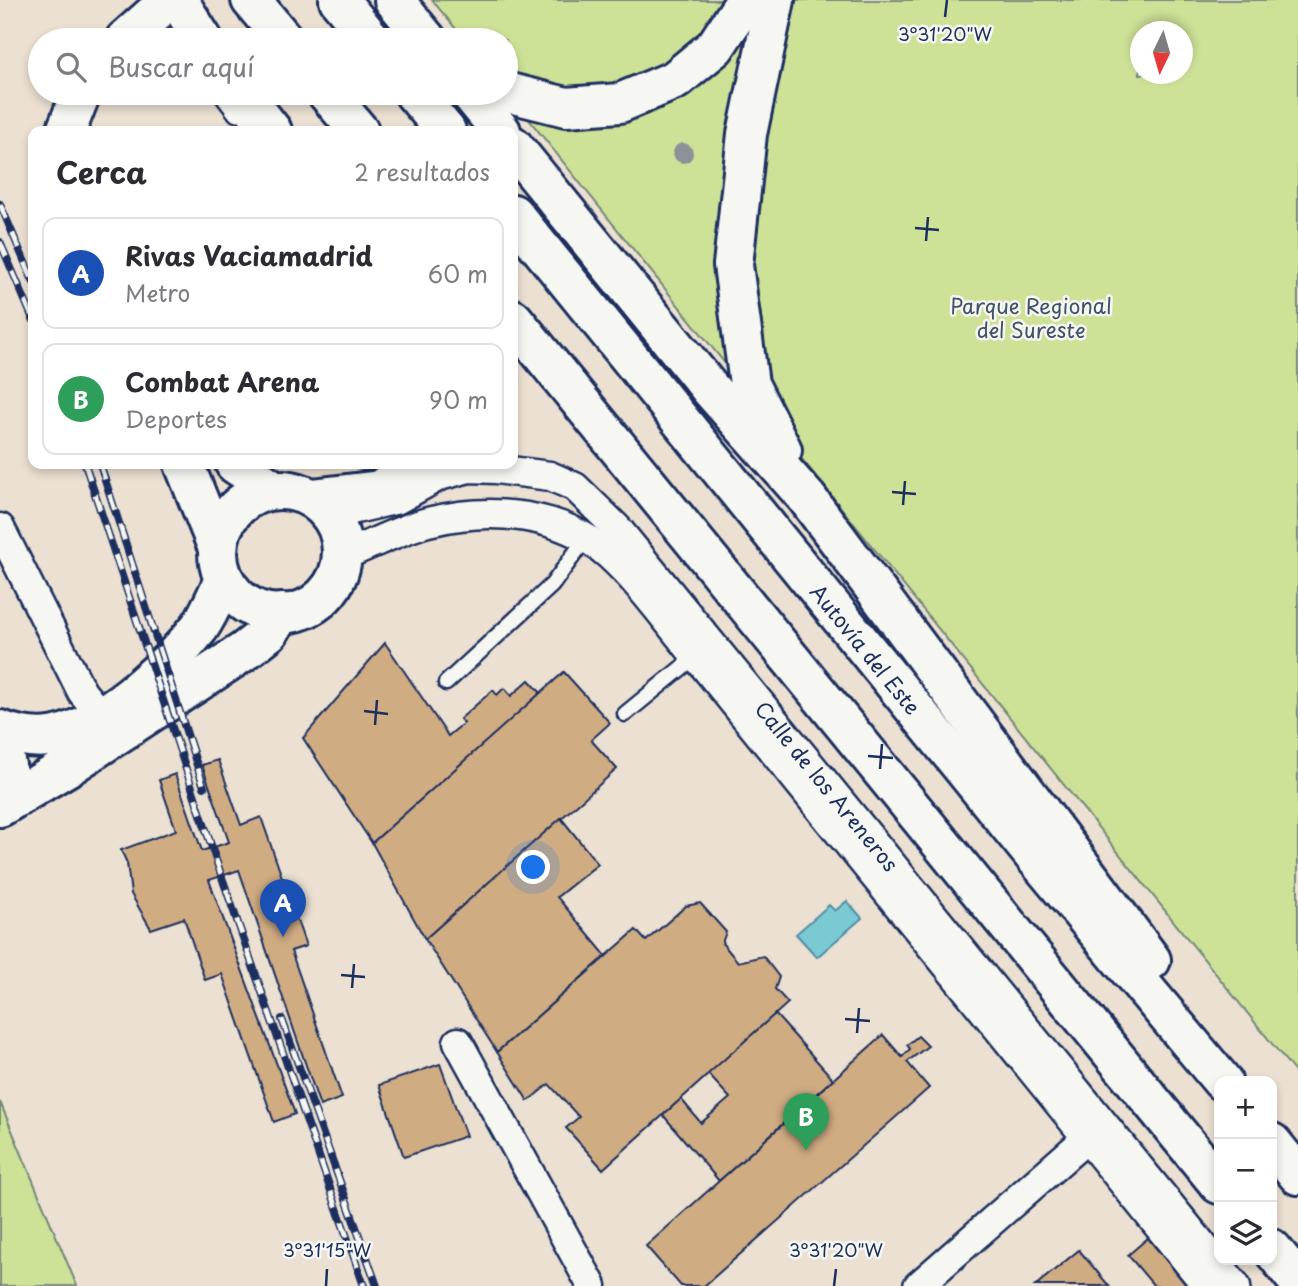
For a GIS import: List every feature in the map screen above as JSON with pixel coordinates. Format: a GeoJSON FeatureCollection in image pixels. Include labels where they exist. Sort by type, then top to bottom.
{"type":"FeatureCollection","features":[{"type":"Feature","properties":{"kind":"main road"},"geometry":{"type":"LineString","coordinates":[[251,0],[274,28]]}},
{"type":"Feature","properties":{"kind":"main road"},"geometry":{"type":"LineString","coordinates":[[339,0],[362,28]]}},
{"type":"Feature","properties":{"kind":"main road"},"geometry":{"type":"LineString","coordinates":[[518,95],[566,107],[620,103],[675,80],[715,47],[746,0]]}},
{"type":"Feature","properties":{"kind":"main road"},"geometry":{"type":"LineString","coordinates":[[775,0],[747,134],[733,265],[748,384],[807,498]]}},
{"type":"Feature","properties":{"kind":"main road"},"geometry":{"type":"LineString","coordinates":[[152,19],[174,28]]}},
{"type":"Feature","properties":{"kind":"main road"},"geometry":{"type":"LineString","coordinates":[[68,126],[76,105]]}},
{"type":"Feature","properties":{"kind":"main road"},"geometry":{"type":"LineString","coordinates":[[337,105],[355,126]]}},
{"type":"Feature","properties":{"kind":"main road"},"geometry":{"type":"LineString","coordinates":[[424,105],[442,126]]}},
{"type":"Feature","properties":{"kind":"main road"},"geometry":{"type":"LineString","coordinates":[[480,105],[497,126]]}},
{"type":"Feature","properties":{"kind":"main road"},"geometry":{"type":"LineString","coordinates":[[518,151],[601,242],[712,391],[807,498],[1149,954],[1173,1021]]}},
{"type":"Feature","properties":{"kind":"main road","name":"Autovía del Este"},"geometry":{"type":"LineString","coordinates":[[518,220],[1035,857],[1218,1076]]}},
{"type":"Feature","properties":{"kind":"main road"},"geometry":{"type":"LineString","coordinates":[[518,326],[1214,1178]]}},
{"type":"Feature","properties":{"kind":"main road"},"geometry":{"type":"LineString","coordinates":[[0,799],[7,771],[0,733],[44,738],[69,733],[122,701],[178,651],[200,626],[221,563],[223,525],[236,508],[253,495],[274,490],[294,491],[321,507],[339,534],[342,556],[334,581],[323,596],[300,610],[281,613],[258,610],[245,603],[221,563],[186,469]]}},
{"type":"Feature","properties":{"kind":"main road"},"geometry":{"type":"LineString","coordinates":[[242,469],[274,490]]}},
{"type":"Feature","properties":{"kind":"main road"},"geometry":{"type":"LineString","coordinates":[[321,507],[380,490],[409,469]]}},
{"type":"Feature","properties":{"kind":"main road"},"geometry":{"type":"LineString","coordinates":[[0,807],[72,764],[243,652],[269,632],[281,613]]}},
{"type":"Feature","properties":{"kind":"main road"},"geometry":{"type":"LineString","coordinates":[[1277,1149],[1298,1175]]}},
{"type":"Feature","properties":{"kind":"main road"},"geometry":{"type":"LineString","coordinates":[[1277,1255],[1298,1281]]}},
{"type":"Feature","properties":{"kind":"street","name":"Calle de los Areneros"},"geometry":{"type":"LineString","coordinates":[[321,507],[378,506],[398,499],[439,476],[466,469]]}},
{"type":"Feature","properties":{"kind":"street","name":"Calle de los Areneros"},"geometry":{"type":"LineString","coordinates":[[485,469],[550,476],[575,487],[617,528],[1236,1286]]}},
{"type":"Feature","properties":{"kind":"street","name":"Calle de los Areneros"},"geometry":{"type":"LineString","coordinates":[[342,556],[429,521],[472,514],[515,514],[551,522],[586,538],[609,555],[696,656],[1207,1286]]}},
{"type":"Feature","properties":{"kind":"street"},"geometry":{"type":"LineString","coordinates":[[0,528],[34,603],[82,692],[100,714]]}},
{"type":"Feature","properties":{"kind":"street"},"geometry":{"type":"LineString","coordinates":[[458,1042],[592,1286]]}},
{"type":"Feature","properties":{"kind":"street"},"geometry":{"type":"LineString","coordinates":[[918,1286],[1087,1138]]}},
{"type":"Feature","properties":{"kind":"lane"},"geometry":{"type":"LineString","coordinates":[[237,105],[252,115]]}},
{"type":"Feature","properties":{"kind":"lane"},"geometry":{"type":"LineString","coordinates":[[693,345],[712,391]]}},
{"type":"Feature","properties":{"kind":"lane"},"geometry":{"type":"LineString","coordinates":[[446,683],[552,585],[586,538]]}},
{"type":"Feature","properties":{"kind":"lane"},"geometry":{"type":"LineString","coordinates":[[625,714],[696,656]]}},
{"type":"Feature","properties":{"kind":"green space","name":"Parque Regional del Sureste"},"geometry":{"type":"Polygon","coordinates":[[[432,0],[1298,0],[1298,1076],[517,105],[518,28],[455,28],[432,0]]]}},
{"type":"Feature","properties":{"kind":"green space"},"geometry":{"type":"Polygon","coordinates":[[[0,1102],[77,1286],[0,1286],[0,1102]]]}},
{"type":"Feature","properties":{"kind":"water"},"geometry":{"type":"Polygon","coordinates":[[[847,901],[862,918],[817,957],[796,934],[829,905],[835,911],[847,901]]]}},
{"type":"Feature","properties":{"kind":"building"},"geometry":{"type":"Polygon","coordinates":[[[385,643],[448,736],[464,723],[460,719],[493,690],[497,695],[504,688],[511,696],[529,680],[541,693],[372,843],[303,738],[385,643]]]}},
{"type":"Feature","properties":{"kind":"building"},"geometry":{"type":"Polygon","coordinates":[[[564,672],[610,723],[591,740],[617,769],[425,939],[372,843],[564,672]]]}},
{"type":"Feature","properties":{"kind":"building"},"geometry":{"type":"Polygon","coordinates":[[[218,760],[241,825],[261,817],[306,946],[291,951],[342,1098],[320,1106],[239,870],[209,880],[295,1114],[274,1122],[222,974],[205,980],[184,918],[151,929],[131,894],[127,863],[121,850],[176,830],[159,780],[175,774],[202,851],[229,842],[202,765],[218,760]]]}},
{"type":"Feature","properties":{"kind":"building"},"geometry":{"type":"Polygon","coordinates":[[[561,818],[598,864],[557,897],[606,956],[497,1052],[425,939],[561,818]]]}},
{"type":"Feature","properties":{"kind":"building"},"geometry":{"type":"Polygon","coordinates":[[[700,903],[726,932],[722,943],[738,962],[763,956],[779,977],[775,989],[788,1003],[603,1169],[566,1128],[579,1117],[549,1084],[528,1101],[497,1052],[636,930],[646,941],[686,906],[700,903]]]}},
{"type":"Feature","properties":{"kind":"building"},"geometry":{"type":"Polygon","coordinates":[[[775,1014],[833,1079],[719,1181],[663,1115],[681,1099],[701,1123],[730,1098],[708,1074],[775,1014]]]}},
{"type":"Feature","properties":{"kind":"building"},"geometry":{"type":"Polygon","coordinates":[[[883,1035],[902,1057],[910,1049],[907,1045],[918,1036],[928,1046],[907,1062],[929,1088],[704,1286],[681,1286],[646,1246],[883,1035]]]}},
{"type":"Feature","properties":{"kind":"building"},"geometry":{"type":"Polygon","coordinates":[[[440,1064],[466,1136],[404,1157],[379,1085],[440,1064]]]}},
{"type":"Feature","properties":{"kind":"building"},"geometry":{"type":"Polygon","coordinates":[[[1148,1238],[1187,1286],[1154,1286],[1128,1255],[1148,1238]]]}},
{"type":"Feature","properties":{"kind":"building"},"geometry":{"type":"Polygon","coordinates":[[[1079,1250],[1109,1286],[1035,1286],[1041,1281],[1079,1250]]]}},
{"type":"Feature","properties":{"kind":"railway"},"geometry":{"type":"LineString","coordinates":[[0,204],[28,269]]}},
{"type":"Feature","properties":{"kind":"railway"},"geometry":{"type":"LineString","coordinates":[[0,242],[28,307]]}},
{"type":"Feature","properties":{"kind":"railway"},"geometry":{"type":"LineString","coordinates":[[87,469],[216,860],[364,1286]]}},
{"type":"Feature","properties":{"kind":"railway"},"geometry":{"type":"LineString","coordinates":[[102,469],[204,787]]}},
{"type":"Feature","properties":{"kind":"railway"},"geometry":{"type":"LineString","coordinates":[[282,1019],[377,1286]]}},
{"type":"Feature","properties":{"kind":"place","name":"Rivas Vaciamadrid"},"geometry":{"type":"Point","coordinates":[283,937]}},
{"type":"Feature","properties":{"kind":"place","name":"Combat Arena"},"geometry":{"type":"Point","coordinates":[806,1151]}}]}
